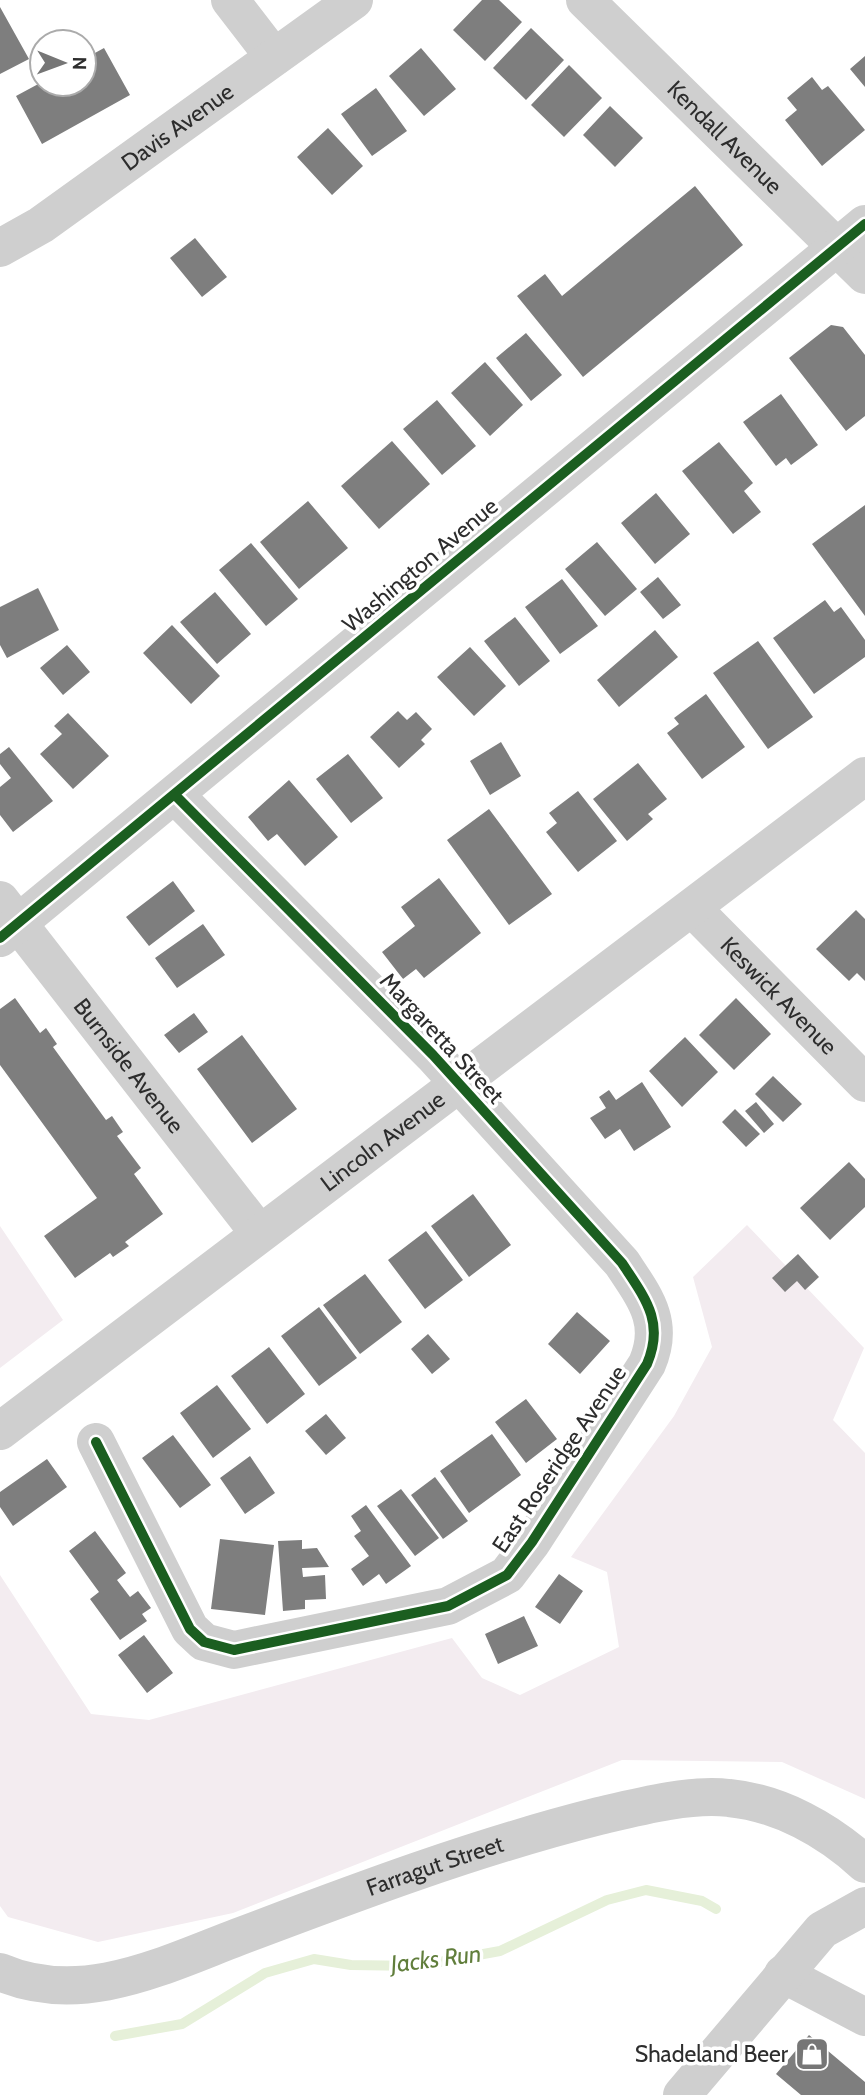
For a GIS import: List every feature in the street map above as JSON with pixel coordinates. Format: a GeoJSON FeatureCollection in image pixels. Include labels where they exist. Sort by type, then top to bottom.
{"type":"FeatureCollection","features":[{"type":"Feature","properties":{"kind":"street"},"geometry":{"type":"LineString","coordinates":[[230,0],[274,57]]}},
{"type":"Feature","properties":{"kind":"street","name":"Davis Avenue"},"geometry":{"type":"LineString","coordinates":[[0,248],[41,225],[354,0]]}},
{"type":"Feature","properties":{"kind":"street","name":"Kendall Avenue"},"geometry":{"type":"LineString","coordinates":[[585,0],[851,235],[865,275]]}},
{"type":"Feature","properties":{"kind":"street","name":"Washington Avenue"},"geometry":{"type":"LineString","coordinates":[[7,920],[175,795],[851,235]]}},
{"type":"Feature","properties":{"kind":"street","name":"Lincoln Avenue"},"geometry":{"type":"LineString","coordinates":[[0,1431],[258,1233],[693,909],[865,776]]}},
{"type":"Feature","properties":{"kind":"street","name":"Margaretta Street"},"geometry":{"type":"LineString","coordinates":[[175,795],[458,1083],[622,1263],[645,1298],[655,1327]]}},
{"type":"Feature","properties":{"kind":"street","name":"Keswick Avenue"},"geometry":{"type":"LineString","coordinates":[[693,909],[865,1083]]}},
{"type":"Feature","properties":{"kind":"street","name":"Burnside Avenue"},"geometry":{"type":"LineString","coordinates":[[7,920],[258,1233]]}},
{"type":"Feature","properties":{"kind":"street","name":"East Roseridge Avenue"},"geometry":{"type":"LineString","coordinates":[[96,1442],[190,1629],[204,1642],[219,1648],[234,1650],[273,1643],[449,1606],[507,1575],[539,1531],[647,1364],[655,1345],[655,1327]]}},
{"type":"Feature","properties":{"kind":"street","name":"Farragut Street"},"geometry":{"type":"LineString","coordinates":[[0,1972],[21,1982],[84,1987],[141,1974],[353,1893],[534,1832],[627,1809],[677,1801],[726,1797],[756,1802],[803,1820],[849,1849],[865,1864]]}},
{"type":"Feature","properties":{"kind":"street"},"geometry":{"type":"LineString","coordinates":[[682,2095],[822,1930],[865,1906]]}},
{"type":"Feature","properties":{"kind":"street"},"geometry":{"type":"LineString","coordinates":[[783,1974],[865,2017]]}},
{"type":"Feature","properties":{"kind":"shaded area"},"geometry":{"type":"Polygon","coordinates":[[[747,1225],[864,1348],[833,1420],[865,1453],[865,1799],[782,1762],[622,1760],[233,1913],[98,1942],[8,1917],[0,1906],[0,1575],[91,1714],[149,1720],[452,1638],[482,1678],[520,1695],[619,1647],[607,1572],[571,1557],[674,1416],[712,1347],[693,1277],[747,1225]]]}},
{"type":"Feature","properties":{"kind":"shaded area"},"geometry":{"type":"Polygon","coordinates":[[[0,1226],[63,1320],[0,1368],[0,1226]]]}},
{"type":"Feature","properties":{"kind":"building"},"geometry":{"type":"Polygon","coordinates":[[[482,0],[499,0],[522,22],[485,61],[453,30],[482,0]]]}},
{"type":"Feature","properties":{"kind":"building"},"geometry":{"type":"Polygon","coordinates":[[[0,7],[28,60],[0,74],[0,7]]]}},
{"type":"Feature","properties":{"kind":"building"},"geometry":{"type":"Polygon","coordinates":[[[531,28],[564,60],[526,100],[493,68],[531,28]]]}},
{"type":"Feature","properties":{"kind":"building"},"geometry":{"type":"Polygon","coordinates":[[[104,48],[130,95],[42,144],[16,96],[28,90],[28,98],[98,98],[98,51],[104,48]]]}},
{"type":"Feature","properties":{"kind":"building"},"geometry":{"type":"Polygon","coordinates":[[[421,48],[456,89],[424,116],[389,76],[421,48]]]}},
{"type":"Feature","properties":{"kind":"building"},"geometry":{"type":"Polygon","coordinates":[[[865,56],[865,87],[850,69],[865,56]]]}},
{"type":"Feature","properties":{"kind":"building"},"geometry":{"type":"Polygon","coordinates":[[[569,65],[602,98],[564,137],[531,105],[569,65]]]}},
{"type":"Feature","properties":{"kind":"building"},"geometry":{"type":"Polygon","coordinates":[[[812,77],[822,90],[828,86],[865,130],[822,166],[785,120],[797,110],[787,98],[812,77]]]}},
{"type":"Feature","properties":{"kind":"building"},"geometry":{"type":"Polygon","coordinates":[[[376,88],[407,131],[372,156],[341,114],[376,88]]]}},
{"type":"Feature","properties":{"kind":"building"},"geometry":{"type":"Polygon","coordinates":[[[610,106],[643,138],[615,167],[583,135],[610,106]]]}},
{"type":"Feature","properties":{"kind":"building"},"geometry":{"type":"Polygon","coordinates":[[[328,128],[363,166],[332,195],[297,157],[328,128]]]}},
{"type":"Feature","properties":{"kind":"building"},"geometry":{"type":"Polygon","coordinates":[[[695,186],[743,245],[583,377],[517,296],[545,274],[562,296],[695,186]]]}},
{"type":"Feature","properties":{"kind":"building"},"geometry":{"type":"Polygon","coordinates":[[[195,238],[227,277],[202,297],[170,258],[195,238]]]}},
{"type":"Feature","properties":{"kind":"building"},"geometry":{"type":"Polygon","coordinates":[[[831,325],[843,327],[865,355],[865,416],[846,431],[789,358],[831,325]]]}},
{"type":"Feature","properties":{"kind":"building"},"geometry":{"type":"Polygon","coordinates":[[[526,333],[562,375],[531,401],[496,358],[526,333]]]}},
{"type":"Feature","properties":{"kind":"building"},"geometry":{"type":"Polygon","coordinates":[[[485,362],[523,405],[490,436],[451,393],[485,362]]]}},
{"type":"Feature","properties":{"kind":"building"},"geometry":{"type":"Polygon","coordinates":[[[781,394],[818,445],[791,465],[786,458],[776,466],[743,422],[781,394]]]}},
{"type":"Feature","properties":{"kind":"building"},"geometry":{"type":"Polygon","coordinates":[[[437,400],[476,446],[442,475],[403,429],[437,400]]]}},
{"type":"Feature","properties":{"kind":"building"},"geometry":{"type":"Polygon","coordinates":[[[392,441],[430,484],[379,529],[341,486],[392,441]]]}},
{"type":"Feature","properties":{"kind":"building"},"geometry":{"type":"Polygon","coordinates":[[[719,442],[753,483],[744,491],[761,512],[733,534],[682,471],[719,442]]]}},
{"type":"Feature","properties":{"kind":"building"},"geometry":{"type":"Polygon","coordinates":[[[656,493],[690,534],[655,564],[621,523],[656,493]]]}},
{"type":"Feature","properties":{"kind":"building"},"geometry":{"type":"Polygon","coordinates":[[[308,501],[348,548],[299,589],[260,542],[308,501]]]}},
{"type":"Feature","properties":{"kind":"building"},"geometry":{"type":"Polygon","coordinates":[[[865,505],[865,616],[812,544],[865,505]]]}},
{"type":"Feature","properties":{"kind":"building"},"geometry":{"type":"Polygon","coordinates":[[[597,542],[637,589],[605,616],[565,569],[597,542]]]}},
{"type":"Feature","properties":{"kind":"building"},"geometry":{"type":"Polygon","coordinates":[[[251,543],[298,599],[266,626],[219,570],[251,543]]]}},
{"type":"Feature","properties":{"kind":"building"},"geometry":{"type":"Polygon","coordinates":[[[658,577],[681,605],[663,619],[640,592],[658,577]]]}},
{"type":"Feature","properties":{"kind":"building"},"geometry":{"type":"Polygon","coordinates":[[[562,579],[598,626],[560,654],[525,607],[562,579]]]}},
{"type":"Feature","properties":{"kind":"building"},"geometry":{"type":"Polygon","coordinates":[[[38,588],[59,630],[7,658],[0,645],[0,607],[38,588]]]}},
{"type":"Feature","properties":{"kind":"building"},"geometry":{"type":"Polygon","coordinates":[[[215,592],[251,634],[217,664],[180,622],[215,592]]]}},
{"type":"Feature","properties":{"kind":"building"},"geometry":{"type":"Polygon","coordinates":[[[825,600],[834,612],[841,607],[865,640],[865,657],[814,694],[773,638],[825,600]]]}},
{"type":"Feature","properties":{"kind":"building"},"geometry":{"type":"Polygon","coordinates":[[[515,617],[550,661],[519,686],[484,641],[515,617]]]}},
{"type":"Feature","properties":{"kind":"building"},"geometry":{"type":"Polygon","coordinates":[[[172,625],[220,676],[191,704],[143,653],[172,625]]]}},
{"type":"Feature","properties":{"kind":"building"},"geometry":{"type":"Polygon","coordinates":[[[655,630],[678,657],[619,707],[597,680],[655,630]]]}},
{"type":"Feature","properties":{"kind":"building"},"geometry":{"type":"Polygon","coordinates":[[[758,641],[813,717],[768,749],[713,673],[758,641]]]}},
{"type":"Feature","properties":{"kind":"building"},"geometry":{"type":"Polygon","coordinates":[[[67,645],[90,672],[63,695],[40,668],[67,645]]]}},
{"type":"Feature","properties":{"kind":"building"},"geometry":{"type":"Polygon","coordinates":[[[470,647],[506,686],[474,716],[437,677],[470,647]]]}},
{"type":"Feature","properties":{"kind":"building"},"geometry":{"type":"Polygon","coordinates":[[[706,694],[745,747],[702,779],[667,733],[679,724],[674,718],[706,694]]]}},
{"type":"Feature","properties":{"kind":"building"},"geometry":{"type":"Polygon","coordinates":[[[398,711],[407,720],[416,712],[432,729],[421,740],[425,744],[399,768],[370,737],[398,711]]]}},
{"type":"Feature","properties":{"kind":"building"},"geometry":{"type":"Polygon","coordinates":[[[68,713],[109,756],[73,789],[40,754],[62,734],[54,726],[68,713]]]}},
{"type":"Feature","properties":{"kind":"building"},"geometry":{"type":"Polygon","coordinates":[[[501,742],[521,776],[490,795],[470,761],[501,742]]]}},
{"type":"Feature","properties":{"kind":"building"},"geometry":{"type":"Polygon","coordinates":[[[9,747],[53,801],[13,832],[0,815],[0,787],[11,778],[0,764],[0,754],[9,747]]]}},
{"type":"Feature","properties":{"kind":"building"},"geometry":{"type":"Polygon","coordinates":[[[348,754],[383,798],[351,823],[316,779],[348,754]]]}},
{"type":"Feature","properties":{"kind":"building"},"geometry":{"type":"Polygon","coordinates":[[[638,763],[667,799],[648,814],[653,819],[627,841],[593,799],[638,763]]]}},
{"type":"Feature","properties":{"kind":"building"},"geometry":{"type":"Polygon","coordinates":[[[289,780],[338,837],[305,866],[277,834],[268,841],[248,817],[289,780]]]}},
{"type":"Feature","properties":{"kind":"building"},"geometry":{"type":"Polygon","coordinates":[[[578,791],[617,841],[578,872],[546,832],[557,823],[549,813],[578,791]]]}},
{"type":"Feature","properties":{"kind":"building"},"geometry":{"type":"Polygon","coordinates":[[[489,809],[552,894],[509,925],[447,840],[489,809]]]}},
{"type":"Feature","properties":{"kind":"building"},"geometry":{"type":"Polygon","coordinates":[[[439,878],[481,933],[424,978],[416,969],[403,979],[382,952],[415,926],[401,907],[439,878]]]}},
{"type":"Feature","properties":{"kind":"building"},"geometry":{"type":"Polygon","coordinates":[[[173,881],[195,911],[149,946],[126,917],[173,881]]]}},
{"type":"Feature","properties":{"kind":"building"},"geometry":{"type":"Polygon","coordinates":[[[856,910],[865,919],[865,981],[857,973],[849,981],[816,949],[856,910]]]}},
{"type":"Feature","properties":{"kind":"building"},"geometry":{"type":"Polygon","coordinates":[[[203,924],[225,955],[177,988],[155,958],[203,924]]]}},
{"type":"Feature","properties":{"kind":"building"},"geometry":{"type":"Polygon","coordinates":[[[15,998],[40,1033],[46,1028],[57,1044],[53,1047],[106,1120],[112,1116],[123,1132],[117,1136],[141,1168],[134,1174],[163,1214],[125,1242],[129,1246],[113,1257],[110,1253],[75,1278],[44,1236],[97,1198],[0,1065],[0,1009],[15,998]]]}},
{"type":"Feature","properties":{"kind":"building"},"geometry":{"type":"Polygon","coordinates":[[[736,998],[771,1034],[734,1070],[699,1035],[736,998]]]}},
{"type":"Feature","properties":{"kind":"building"},"geometry":{"type":"Polygon","coordinates":[[[194,1013],[208,1032],[179,1053],[164,1035],[194,1013]]]}},
{"type":"Feature","properties":{"kind":"building"},"geometry":{"type":"Polygon","coordinates":[[[242,1035],[297,1109],[252,1143],[197,1069],[242,1035]]]}},
{"type":"Feature","properties":{"kind":"building"},"geometry":{"type":"Polygon","coordinates":[[[685,1037],[718,1072],[682,1107],[649,1071],[685,1037]]]}},
{"type":"Feature","properties":{"kind":"building"},"geometry":{"type":"Polygon","coordinates":[[[773,1076],[802,1104],[783,1122],[755,1094],[773,1076]]]}},
{"type":"Feature","properties":{"kind":"building"},"geometry":{"type":"Polygon","coordinates":[[[642,1082],[671,1127],[634,1151],[620,1129],[605,1139],[590,1118],[606,1108],[599,1097],[609,1090],[616,1100],[642,1082]]]}},
{"type":"Feature","properties":{"kind":"building"},"geometry":{"type":"Polygon","coordinates":[[[756,1102],[774,1124],[764,1133],[745,1111],[756,1102]]]}},
{"type":"Feature","properties":{"kind":"building"},"geometry":{"type":"Polygon","coordinates":[[[735,1109],[760,1134],[746,1147],[722,1122],[735,1109]]]}},
{"type":"Feature","properties":{"kind":"building"},"geometry":{"type":"Polygon","coordinates":[[[849,1162],[865,1179],[865,1207],[830,1240],[800,1208],[849,1162]]]}},
{"type":"Feature","properties":{"kind":"building"},"geometry":{"type":"Polygon","coordinates":[[[473,1194],[511,1245],[469,1277],[431,1226],[473,1194]]]}},
{"type":"Feature","properties":{"kind":"building"},"geometry":{"type":"Polygon","coordinates":[[[426,1231],[463,1280],[425,1309],[388,1260],[426,1231]]]}},
{"type":"Feature","properties":{"kind":"building"},"geometry":{"type":"Polygon","coordinates":[[[798,1254],[819,1277],[805,1290],[797,1281],[785,1292],[772,1278],[798,1254]]]}},
{"type":"Feature","properties":{"kind":"building"},"geometry":{"type":"Polygon","coordinates":[[[365,1274],[402,1322],[360,1354],[323,1305],[365,1274]]]}},
{"type":"Feature","properties":{"kind":"building"},"geometry":{"type":"Polygon","coordinates":[[[319,1307],[357,1358],[319,1386],[281,1336],[319,1307]]]}},
{"type":"Feature","properties":{"kind":"building"},"geometry":{"type":"Polygon","coordinates":[[[577,1312],[610,1341],[580,1374],[548,1344],[577,1312]]]}},
{"type":"Feature","properties":{"kind":"building"},"geometry":{"type":"Polygon","coordinates":[[[428,1334],[450,1359],[432,1374],[411,1349],[428,1334]]]}},
{"type":"Feature","properties":{"kind":"building"},"geometry":{"type":"Polygon","coordinates":[[[269,1347],[305,1394],[267,1424],[231,1376],[269,1347]]]}},
{"type":"Feature","properties":{"kind":"building"},"geometry":{"type":"Polygon","coordinates":[[[217,1385],[251,1429],[213,1458],[180,1413],[217,1385]]]}},
{"type":"Feature","properties":{"kind":"building"},"geometry":{"type":"Polygon","coordinates":[[[526,1399],[557,1439],[526,1463],[495,1422],[526,1399]]]}},
{"type":"Feature","properties":{"kind":"building"},"geometry":{"type":"Polygon","coordinates":[[[326,1414],[346,1438],[326,1455],[305,1431],[326,1414]]]}},
{"type":"Feature","properties":{"kind":"building"},"geometry":{"type":"Polygon","coordinates":[[[492,1434],[521,1475],[469,1513],[440,1471],[492,1434]]]}},
{"type":"Feature","properties":{"kind":"building"},"geometry":{"type":"Polygon","coordinates":[[[173,1435],[211,1485],[180,1508],[142,1458],[173,1435]]]}},
{"type":"Feature","properties":{"kind":"building"},"geometry":{"type":"Polygon","coordinates":[[[250,1456],[275,1493],[245,1514],[220,1478],[250,1456]]]}},
{"type":"Feature","properties":{"kind":"building"},"geometry":{"type":"Polygon","coordinates":[[[47,1459],[67,1487],[13,1526],[0,1507],[0,1492],[47,1459]]]}},
{"type":"Feature","properties":{"kind":"building"},"geometry":{"type":"Polygon","coordinates":[[[435,1477],[468,1521],[443,1539],[411,1495],[435,1477]]]}},
{"type":"Feature","properties":{"kind":"building"},"geometry":{"type":"Polygon","coordinates":[[[401,1489],[439,1538],[415,1556],[377,1506],[401,1489]]]}},
{"type":"Feature","properties":{"kind":"building"},"geometry":{"type":"Polygon","coordinates":[[[366,1505],[411,1566],[386,1584],[379,1574],[363,1586],[351,1569],[369,1556],[354,1536],[361,1531],[351,1516],[366,1505]]]}},
{"type":"Feature","properties":{"kind":"building"},"geometry":{"type":"Polygon","coordinates":[[[95,1531],[126,1573],[117,1580],[130,1597],[138,1591],[151,1608],[142,1614],[147,1621],[120,1640],[90,1599],[99,1592],[69,1551],[95,1531]]]}},
{"type":"Feature","properties":{"kind":"building"},"geometry":{"type":"Polygon","coordinates":[[[220,1539],[274,1545],[265,1615],[211,1609],[220,1539]]]}},
{"type":"Feature","properties":{"kind":"building"},"geometry":{"type":"Polygon","coordinates":[[[302,1540],[302,1549],[317,1548],[329,1567],[302,1568],[303,1577],[325,1575],[326,1599],[305,1600],[305,1609],[283,1611],[278,1541],[302,1540]]]}},
{"type":"Feature","properties":{"kind":"building"},"geometry":{"type":"Polygon","coordinates":[[[559,1574],[583,1591],[560,1624],[535,1607],[559,1574]]]}},
{"type":"Feature","properties":{"kind":"building"},"geometry":{"type":"Polygon","coordinates":[[[524,1616],[538,1646],[498,1664],[485,1634],[524,1616]]]}},
{"type":"Feature","properties":{"kind":"building"},"geometry":{"type":"Polygon","coordinates":[[[144,1635],[173,1673],[147,1693],[118,1655],[144,1635]]]}},
{"type":"Feature","properties":{"kind":"building","name":"Shadeland Beer"},"geometry":{"type":"Polygon","coordinates":[[[809,2035],[865,2082],[865,2095],[801,2095],[776,2074],[809,2035]]]}},
{"type":"Feature","properties":{"kind":"waterway","name":"Jacks Run"},"geometry":{"type":"LineString","coordinates":[[115,2036],[182,2024],[265,1973],[314,1959],[351,1965],[417,1966],[500,1951],[607,1900],[646,1890],[702,1901],[716,1909]]}},
{"type":"Feature","properties":{"kind":"cycle path"},"geometry":{"type":"LineString","coordinates":[[0,938],[865,224]]}},
{"type":"Feature","properties":{"kind":"cycle path"},"geometry":{"type":"LineString","coordinates":[[96,1442],[190,1629],[204,1642],[234,1650],[448,1606],[507,1575],[532,1542],[647,1364],[654,1335],[645,1299],[622,1263],[433,1055],[175,795]]}},
{"type":"Feature","properties":{"kind":"place","name":"Shadeland Beer"},"geometry":{"type":"Point","coordinates":[812,2054]}}]}
